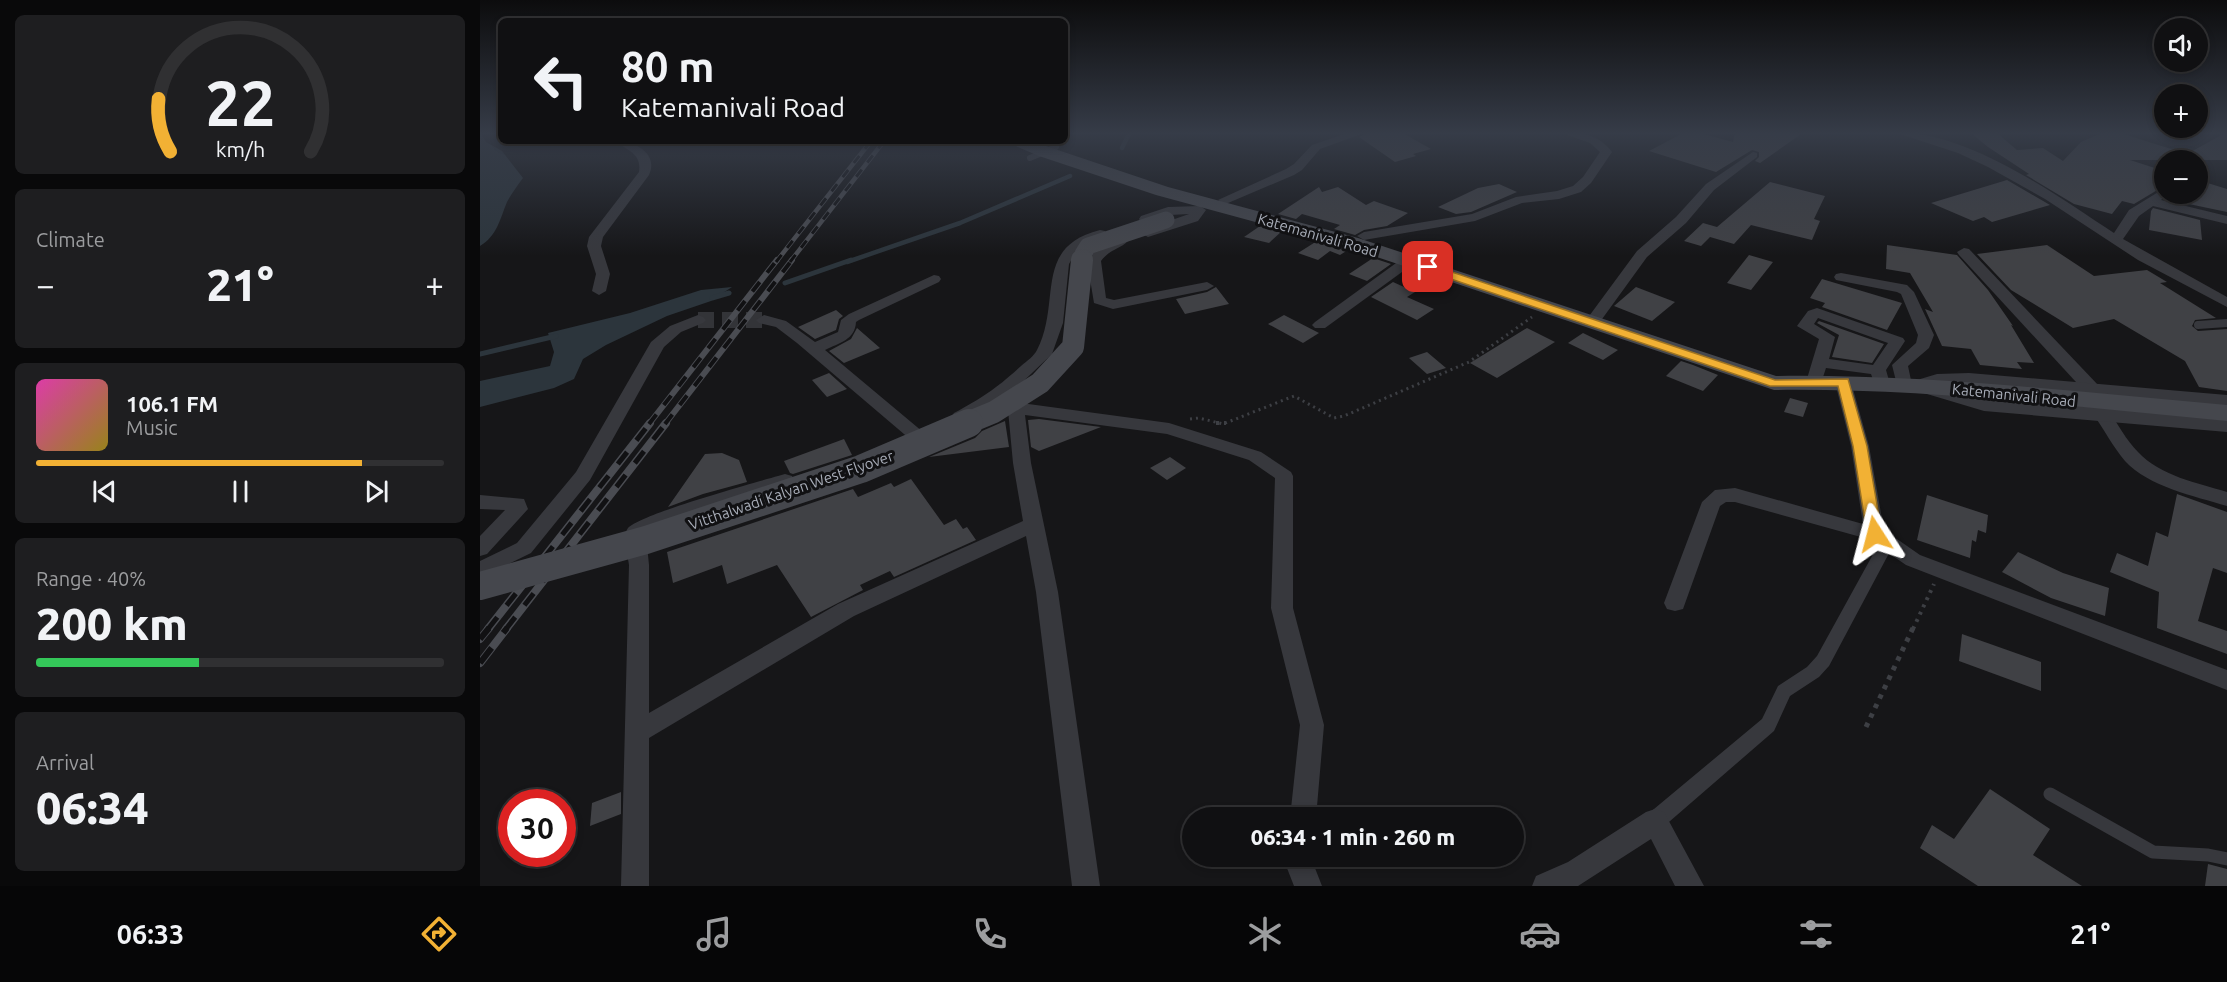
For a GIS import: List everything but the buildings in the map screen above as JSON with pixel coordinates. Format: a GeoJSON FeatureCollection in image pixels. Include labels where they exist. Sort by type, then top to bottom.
{"type":"FeatureCollection","features":[{"type":"Feature","properties":{"kind":"main road"},"geometry":{"type":"LineString","coordinates":[[1121,173],[1212,205]]}},
{"type":"Feature","properties":{"kind":"main road","name":"Katemanivali Road"},"geometry":{"type":"LineString","coordinates":[[1212,205],[1364,236],[1774,383],[1808,382],[1837,373],[2062,400],[2227,413]]}},
{"type":"Feature","properties":{"kind":"main road","name":"Katemanivali Road"},"geometry":{"type":"LineString","coordinates":[[1212,205],[1351,242],[1545,308],[1596,318]]}},
{"type":"Feature","properties":{"kind":"main road","name":"Vitthalwadi Kalyan West Flyover"},"geometry":{"type":"LineString","coordinates":[[480,586],[646,540],[861,469],[994,412],[1040,383],[1074,346],[1074,317],[1083,254],[1088,246],[1212,205]]}},
{"type":"Feature","properties":{"kind":"street"},"geometry":{"type":"LineString","coordinates":[[599,291],[603,274],[594,246],[596,237],[644,173]]}},
{"type":"Feature","properties":{"kind":"street"},"geometry":{"type":"LineString","coordinates":[[1207,285],[1113,305],[1105,304],[1099,300],[1094,261],[1104,248],[1176,225],[1193,218],[1212,205],[1287,173]]}},
{"type":"Feature","properties":{"kind":"street"},"geometry":{"type":"LineString","coordinates":[[1364,236],[1475,217],[1520,200],[1559,195],[1577,189],[1592,173]]}},
{"type":"Feature","properties":{"kind":"street"},"geometry":{"type":"LineString","coordinates":[[1596,318],[1642,254],[1681,220],[1710,187],[1728,173]]}},
{"type":"Feature","properties":{"kind":"street"},"geometry":{"type":"LineString","coordinates":[[2005,173],[2075,212],[2116,240],[2227,303]]}},
{"type":"Feature","properties":{"kind":"street"},"geometry":{"type":"LineString","coordinates":[[2116,240],[2134,213],[2155,198],[2227,220]]}},
{"type":"Feature","properties":{"kind":"street"},"geometry":{"type":"LineString","coordinates":[[1006,402],[1044,354],[1055,323],[1062,264],[1071,247],[1094,236],[1168,212],[1212,205]]}},
{"type":"Feature","properties":{"kind":"street"},"geometry":{"type":"LineString","coordinates":[[1965,252],[2093,390]]}},
{"type":"Feature","properties":{"kind":"street"},"geometry":{"type":"LineString","coordinates":[[1320,325],[1408,261]]}},
{"type":"Feature","properties":{"kind":"street"},"geometry":{"type":"LineString","coordinates":[[1841,277],[1902,288],[1907,292],[1926,335],[1923,345],[1900,365],[1896,381]]}},
{"type":"Feature","properties":{"kind":"street"},"geometry":{"type":"LineString","coordinates":[[816,351],[848,331],[849,320],[854,316],[933,279]]}},
{"type":"Feature","properties":{"kind":"street"},"geometry":{"type":"LineString","coordinates":[[1808,382],[1827,339],[1825,334],[1805,326],[1815,313],[1895,339],[1896,343],[1890,352],[1896,381]]}},
{"type":"Feature","properties":{"kind":"street"},"geometry":{"type":"LineString","coordinates":[[480,570],[524,548],[584,476],[662,338],[698,320]]}},
{"type":"Feature","properties":{"kind":"street"},"geometry":{"type":"LineString","coordinates":[[764,320],[781,324],[917,436]]}},
{"type":"Feature","properties":{"kind":"street"},"geometry":{"type":"LineString","coordinates":[[816,351],[848,341]]}},
{"type":"Feature","properties":{"kind":"street"},"geometry":{"type":"LineString","coordinates":[[1890,352],[1907,358]]}},
{"type":"Feature","properties":{"kind":"street"},"geometry":{"type":"LineString","coordinates":[[1546,886],[1578,872],[1655,821],[1768,725],[1784,691],[1814,672],[1823,661],[1881,538],[1860,446],[1837,373]]}},
{"type":"Feature","properties":{"kind":"street"},"geometry":{"type":"LineString","coordinates":[[1896,381],[1969,379],[2227,401]]}},
{"type":"Feature","properties":{"kind":"street"},"geometry":{"type":"LineString","coordinates":[[1896,381],[1984,404],[2227,425]]}},
{"type":"Feature","properties":{"kind":"street"},"geometry":{"type":"LineString","coordinates":[[1006,402],[1022,463],[1047,592],[1086,886]]}},
{"type":"Feature","properties":{"kind":"street"},"geometry":{"type":"LineString","coordinates":[[635,886],[639,566],[636,532],[660,520],[917,436],[1006,402],[1169,429],[1255,456],[1284,476],[1282,608],[1312,725],[1304,807]]}},
{"type":"Feature","properties":{"kind":"street"},"geometry":{"type":"LineString","coordinates":[[2102,414],[2133,458],[2143,465],[2227,500]]}},
{"type":"Feature","properties":{"kind":"street"},"geometry":{"type":"LineString","coordinates":[[1675,603],[1712,502],[1722,495],[1735,495],[1881,538],[1913,560],[2227,680]]}},
{"type":"Feature","properties":{"kind":"street"},"geometry":{"type":"LineString","coordinates":[[480,502],[512,503],[517,504],[518,509],[480,549]]}},
{"type":"Feature","properties":{"kind":"street"},"geometry":{"type":"LineString","coordinates":[[637,734],[846,610],[1034,525]]}},
{"type":"Feature","properties":{"kind":"street"},"geometry":{"type":"LineString","coordinates":[[1655,821],[1690,886]]}},
{"type":"Feature","properties":{"kind":"street"},"geometry":{"type":"LineString","coordinates":[[1301,867],[1308,886]]}},
{"type":"Feature","properties":{"kind":"lane"},"geometry":{"type":"LineString","coordinates":[[2198,325],[2227,323]]}},
{"type":"Feature","properties":{"kind":"lane"},"geometry":{"type":"LineString","coordinates":[[2050,794],[2153,852],[2166,855],[2197,853],[2227,858]]}},
{"type":"Feature","properties":{"kind":"path"},"geometry":{"type":"LineString","coordinates":[[1169,429],[1198,417],[1216,424],[1223,424],[1294,396],[1327,416],[1334,418],[1344,416],[1468,362],[1545,308]]}},
{"type":"Feature","properties":{"kind":"path"},"geometry":{"type":"LineString","coordinates":[[1866,727],[1940,571]]}},
{"type":"Feature","properties":{"kind":"shaded area"},"geometry":{"type":"Polygon","coordinates":[[[480,173],[519,173],[523,178],[507,202],[500,221],[486,242],[480,246],[480,173]]]}},
{"type":"Feature","properties":{"kind":"shaded area"},"geometry":{"type":"Polygon","coordinates":[[[732,287],[711,301],[667,316],[606,345],[583,359],[574,379],[554,388],[480,407],[480,381],[550,366],[554,352],[548,333],[630,313],[701,290],[732,287]]]}},
{"type":"Feature","properties":{"kind":"waterway"},"geometry":{"type":"LineString","coordinates":[[847,262],[960,223],[1070,176]]}},
{"type":"Feature","properties":{"kind":"waterway"},"geometry":{"type":"LineString","coordinates":[[785,283],[851,260]]}},
{"type":"Feature","properties":{"kind":"waterway"},"geometry":{"type":"LineString","coordinates":[[712,298],[729,293]]}},
{"type":"Feature","properties":{"kind":"waterway"},"geometry":{"type":"LineString","coordinates":[[480,354],[556,336]]}},
{"type":"Feature","properties":{"kind":"tunnel"},"geometry":{"type":"LineString","coordinates":[[698,320],[764,320]]}},
{"type":"Feature","properties":{"kind":"railway"},"geometry":{"type":"LineString","coordinates":[[776,262],[846,173]]}},
{"type":"Feature","properties":{"kind":"railway"},"geometry":{"type":"LineString","coordinates":[[790,262],[859,173]]}},
{"type":"Feature","properties":{"kind":"railway"},"geometry":{"type":"LineString","coordinates":[[649,424],[777,260]]}},
{"type":"Feature","properties":{"kind":"railway"},"geometry":{"type":"LineString","coordinates":[[665,424],[792,260]]}},
{"type":"Feature","properties":{"kind":"railway"},"geometry":{"type":"LineString","coordinates":[[488,629],[650,423]]}},
{"type":"Feature","properties":{"kind":"railway"},"geometry":{"type":"LineString","coordinates":[[506,629],[666,423]]}},
{"type":"Feature","properties":{"kind":"railway"},"geometry":{"type":"LineString","coordinates":[[480,639],[489,628]]}},
{"type":"Feature","properties":{"kind":"railway"},"geometry":{"type":"LineString","coordinates":[[480,663],[507,628]]}},
{"type":"Feature","properties":{"kind":"route"},"geometry":{"type":"LineString","coordinates":[[1428,267],[1774,383],[1843,382],[1860,446],[1875,534]]}}]}
